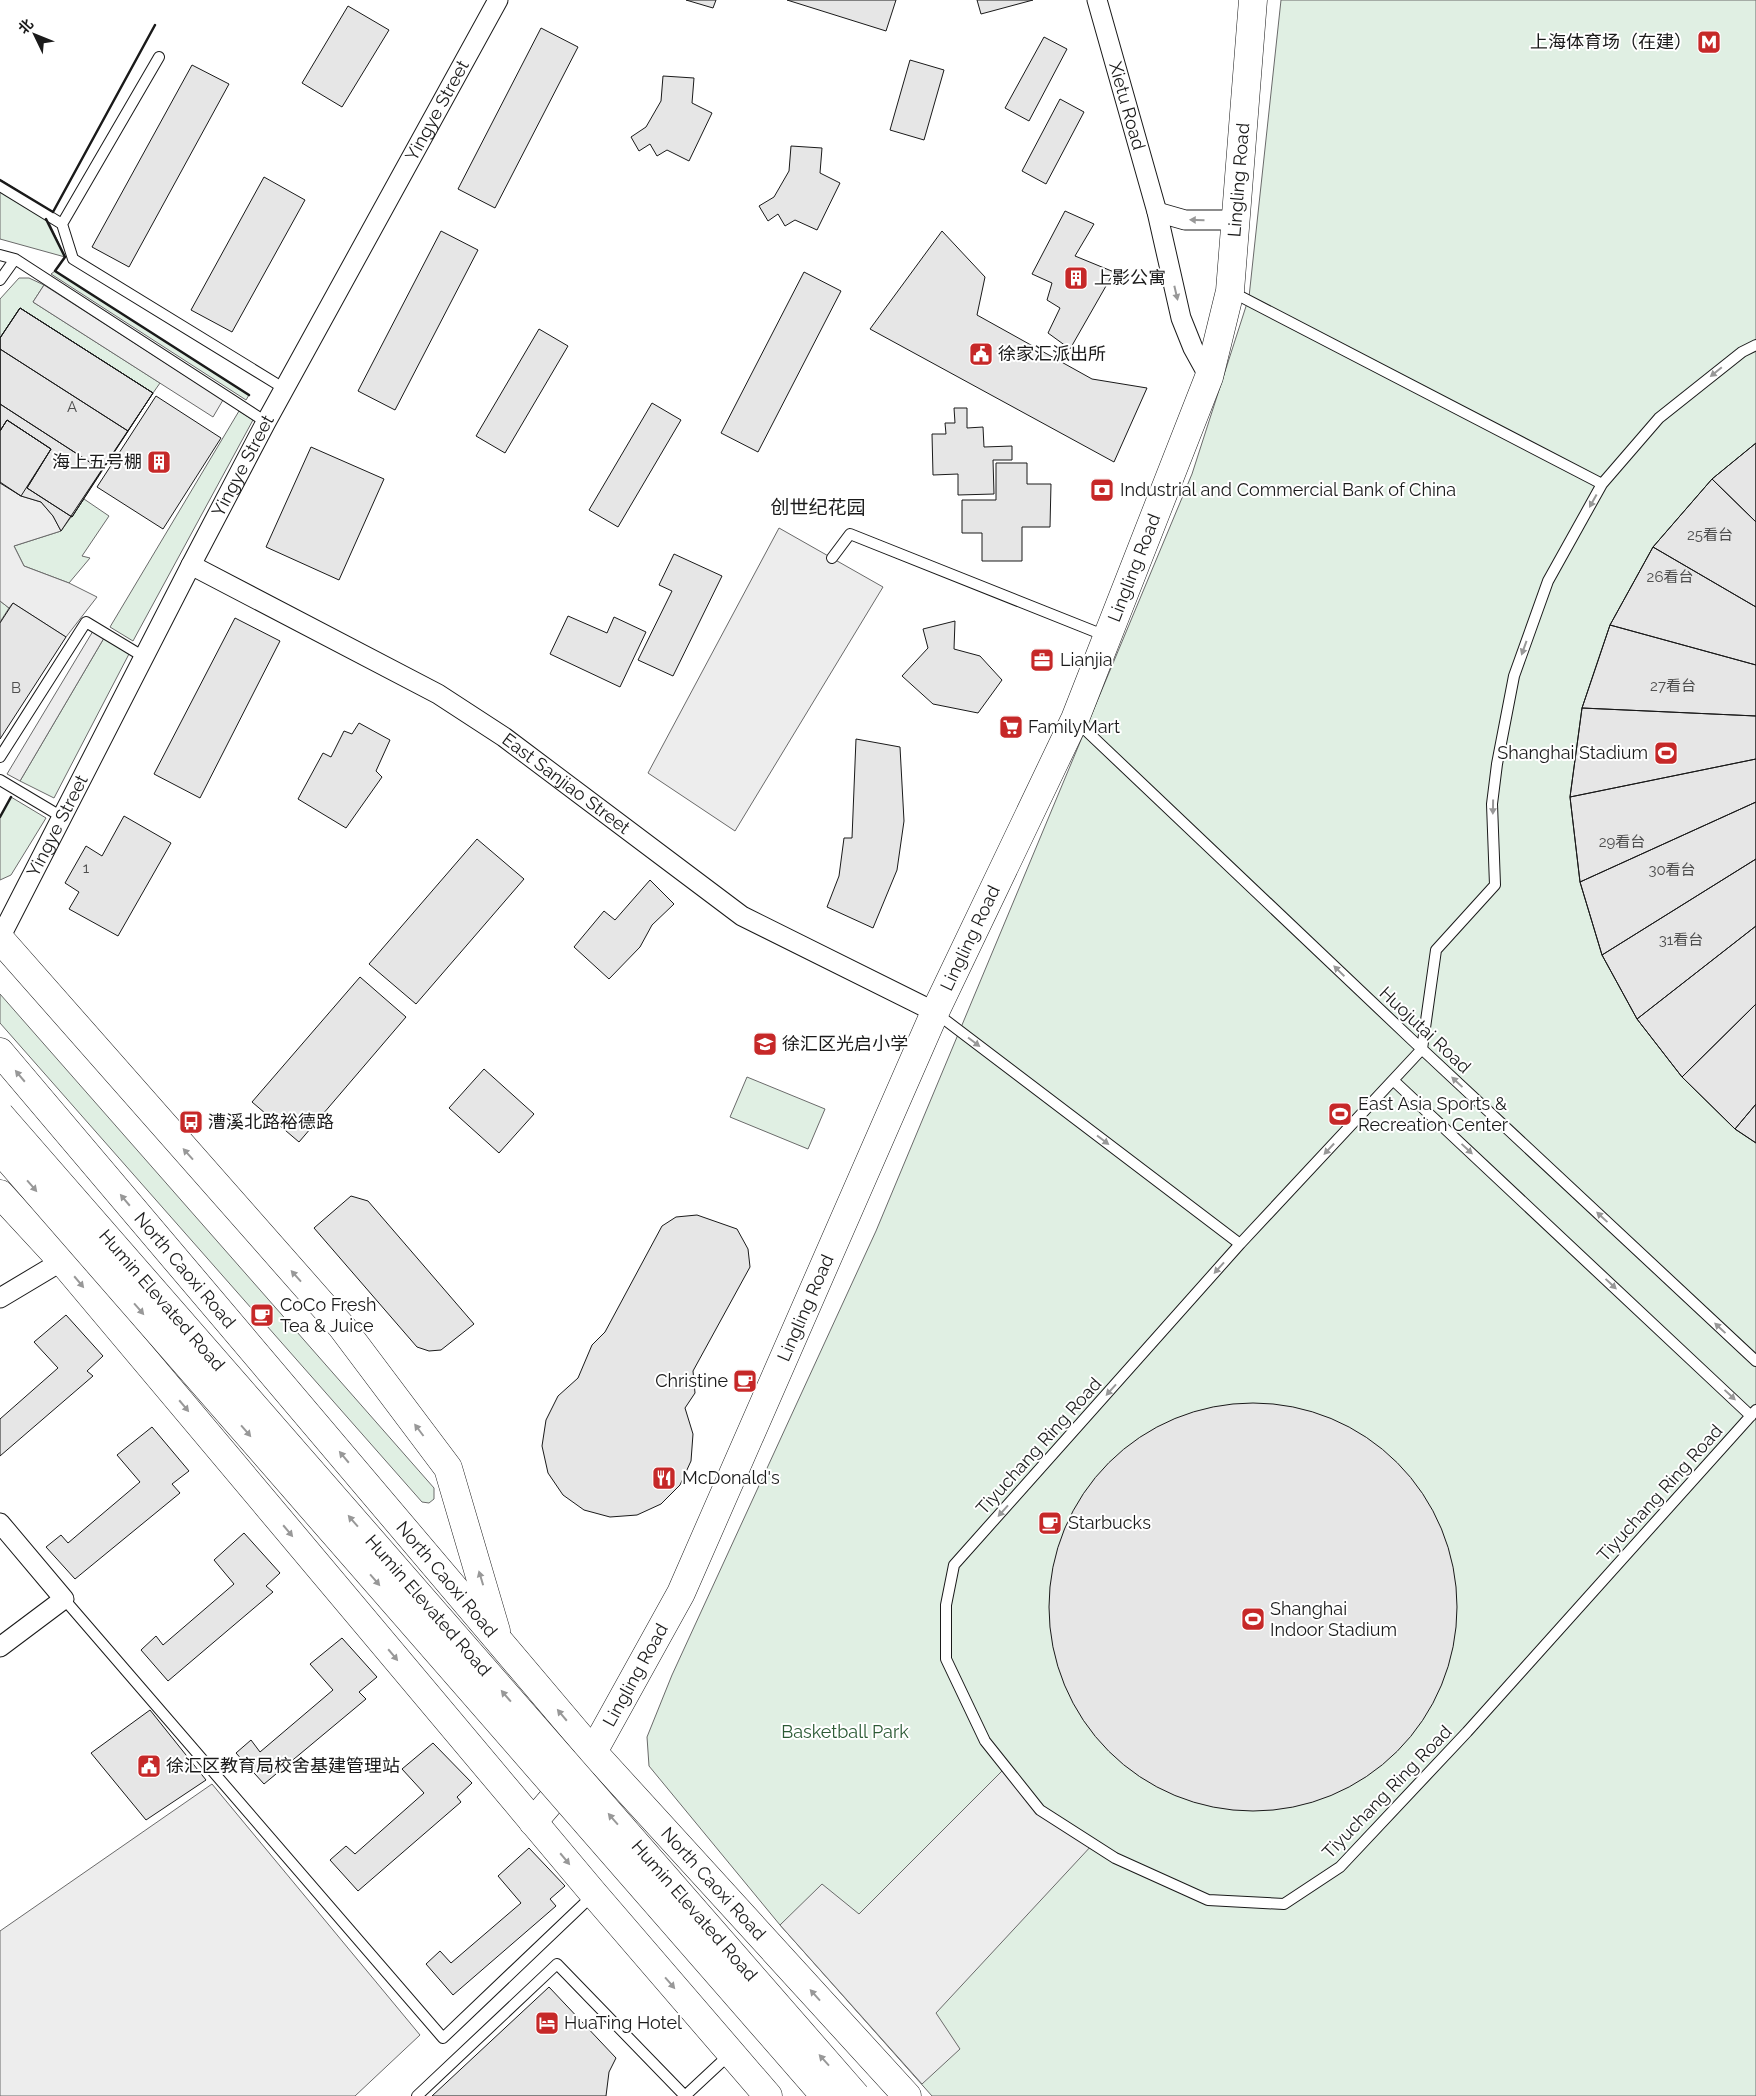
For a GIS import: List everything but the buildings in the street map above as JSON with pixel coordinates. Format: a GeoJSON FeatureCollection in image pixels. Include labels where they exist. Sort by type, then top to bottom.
{"type":"FeatureCollection","features":[{"type":"Feature","properties":{"kind":"main road","name":"Lingling Road"},"geometry":{"type":"LineString","coordinates":[[533,1822],[593,1752],[681,1593],[935,1012],[1075,719],[1209,377],[1230,291],[1253,0]]}},
{"type":"Feature","properties":{"kind":"main road"},"geometry":{"type":"LineString","coordinates":[[0,938],[342,1328],[448,1468],[500,1642]]}},
{"type":"Feature","properties":{"kind":"main road","name":"North Caoxi Road"},"geometry":{"type":"LineString","coordinates":[[0,1052],[593,1752],[907,2096]]}},
{"type":"Feature","properties":{"kind":"main road","name":"Humin Elevated Road"},"geometry":{"type":"LineString","coordinates":[[0,1115],[856,2096]]}},
{"type":"Feature","properties":{"kind":"main road"},"geometry":{"type":"LineString","coordinates":[[0,1150],[825,2096]]}},
{"type":"Feature","properties":{"kind":"main road"},"geometry":{"type":"LineString","coordinates":[[0,1194],[62,1261],[533,1822],[768,2096]]}},
{"type":"Feature","properties":{"kind":"street","name":"Yingye Street"},"geometry":{"type":"LineString","coordinates":[[0,938],[266,422],[498,0]]}},
{"type":"Feature","properties":{"kind":"street","name":"Xietu Road"},"geometry":{"type":"LineString","coordinates":[[1097,0],[1157,212],[1181,318],[1193,348],[1209,377]]}},
{"type":"Feature","properties":{"kind":"street"},"geometry":{"type":"LineString","coordinates":[[1157,212],[1185,220],[1237,220]]}},
{"type":"Feature","properties":{"kind":"street","name":"East Sanjiao Street"},"geometry":{"type":"LineString","coordinates":[[191,565],[438,694],[504,737],[742,916],[935,1012]]}},
{"type":"Feature","properties":{"kind":"street"},"geometry":{"type":"LineString","coordinates":[[0,1298],[62,1261]]}},
{"type":"Feature","properties":{"kind":"street"},"geometry":{"type":"LineString","coordinates":[[0,1523],[64,1599],[0,1646]]}},
{"type":"Feature","properties":{"kind":"lane"},"geometry":{"type":"LineString","coordinates":[[62,224],[159,57]]}},
{"type":"Feature","properties":{"kind":"lane"},"geometry":{"type":"LineString","coordinates":[[0,186],[62,224],[73,259],[285,389]]}},
{"type":"Feature","properties":{"kind":"lane"},"geometry":{"type":"LineString","coordinates":[[0,255],[15,259],[266,422]]}},
{"type":"Feature","properties":{"kind":"lane"},"geometry":{"type":"LineString","coordinates":[[0,280],[15,259]]}},
{"type":"Feature","properties":{"kind":"lane"},"geometry":{"type":"LineString","coordinates":[[1230,291],[1602,484]]}},
{"type":"Feature","properties":{"kind":"lane"},"geometry":{"type":"LineString","coordinates":[[1422,1049],[1436,950],[1494,885],[1492,804],[1497,764],[1514,676],[1548,582],[1602,484],[1659,418],[1742,352],[1756,345]]}},
{"type":"Feature","properties":{"kind":"lane"},"geometry":{"type":"LineString","coordinates":[[832,558],[850,534],[1107,637]]}},
{"type":"Feature","properties":{"kind":"lane"},"geometry":{"type":"LineString","coordinates":[[0,757],[83,620],[144,657]]}},
{"type":"Feature","properties":{"kind":"lane","name":"Huojutai Road"},"geometry":{"type":"LineString","coordinates":[[1075,719],[1422,1049],[1756,1361]]}},
{"type":"Feature","properties":{"kind":"lane"},"geometry":{"type":"LineString","coordinates":[[0,780],[62,817]]}},
{"type":"Feature","properties":{"kind":"lane"},"geometry":{"type":"LineString","coordinates":[[935,1012],[1240,1244]]}},
{"type":"Feature","properties":{"kind":"lane","name":"Tiyuchang Ring Road"},"geometry":{"type":"LineString","coordinates":[[1422,1049],[1240,1244],[954,1565],[946,1605],[946,1659],[985,1741],[1040,1810],[1115,1858],[1208,1900],[1284,1904],[1340,1868],[1467,1732],[1754,1413]]}},
{"type":"Feature","properties":{"kind":"lane"},"geometry":{"type":"LineString","coordinates":[[1393,1080],[1754,1413]]}},
{"type":"Feature","properties":{"kind":"lane"},"geometry":{"type":"LineString","coordinates":[[64,1599],[443,2038],[594,1894]]}},
{"type":"Feature","properties":{"kind":"lane"},"geometry":{"type":"LineString","coordinates":[[417,2096],[557,1964],[685,2096],[731,2054]]}},
{"type":"Feature","properties":{"kind":"green space","name":"East Asia Sports & Recreation Center"},"geometry":{"type":"Polygon","coordinates":[[[1281,0],[1756,0],[1756,2096],[932,2096],[780,1925],[649,1766],[647,1737],[672,1675],[876,1231],[1192,474],[1249,297],[1281,0]]]}},
{"type":"Feature","properties":{"kind":"green space"},"geometry":{"type":"Polygon","coordinates":[[[0,191],[48,220],[65,257],[0,239],[0,191]]]}},
{"type":"Feature","properties":{"kind":"green space"},"geometry":{"type":"Polygon","coordinates":[[[55,271],[249,395],[246,400],[51,274],[55,271]]]}},
{"type":"Feature","properties":{"kind":"green space"},"geometry":{"type":"Polygon","coordinates":[[[19,278],[29,278],[44,285],[33,302],[160,383],[153,393],[20,308],[0,338],[0,299],[19,278]]]}},
{"type":"Feature","properties":{"kind":"green space"},"geometry":{"type":"Polygon","coordinates":[[[239,411],[253,420],[133,641],[110,627],[239,411]]]}},
{"type":"Feature","properties":{"kind":"green space"},"geometry":{"type":"Polygon","coordinates":[[[84,499],[109,516],[82,556],[90,558],[69,583],[24,566],[14,546],[61,531],[84,499]]]}},
{"type":"Feature","properties":{"kind":"green space"},"geometry":{"type":"Polygon","coordinates":[[[0,601],[9,608],[0,622],[0,601]]]}},
{"type":"Feature","properties":{"kind":"green space"},"geometry":{"type":"Polygon","coordinates":[[[104,638],[129,654],[54,798],[20,781],[104,638]]]}},
{"type":"Feature","properties":{"kind":"green space"},"geometry":{"type":"Polygon","coordinates":[[[11,797],[46,818],[11,875],[0,880],[0,817],[11,797]]]}},
{"type":"Feature","properties":{"kind":"green space"},"geometry":{"type":"Polygon","coordinates":[[[0,994],[434,1488],[434,1499],[429,1503],[422,1502],[0,1023],[0,994]]]}},
{"type":"Feature","properties":{"kind":"green space"},"geometry":{"type":"Polygon","coordinates":[[[747,1077],[825,1109],[808,1149],[730,1117],[747,1077]]]}},
{"type":"Feature","properties":{"kind":"shaded area"},"geometry":{"type":"Polygon","coordinates":[[[44,285],[223,400],[213,417],[33,302],[44,285]]]}},
{"type":"Feature","properties":{"kind":"shaded area"},"geometry":{"type":"Polygon","coordinates":[[[0,482],[21,496],[41,502],[53,516],[61,531],[14,546],[24,566],[69,583],[97,597],[66,637],[13,603],[9,608],[0,601],[0,482]]]}},
{"type":"Feature","properties":{"kind":"shaded area"},"geometry":{"type":"Polygon","coordinates":[[[779,528],[883,587],[735,831],[648,773],[779,528]]]}},
{"type":"Feature","properties":{"kind":"shaded area"},"geometry":{"type":"Polygon","coordinates":[[[93,631],[104,638],[20,781],[7,774],[93,631]]]}},
{"type":"Feature","properties":{"kind":"shaded area"},"geometry":{"type":"Polygon","coordinates":[[[1006,1767],[1040,1810],[1093,1844],[936,2013],[960,2049],[922,2084],[780,1925],[822,1884],[859,1914],[1006,1767]]]}},
{"type":"Feature","properties":{"kind":"shaded area"},"geometry":{"type":"Polygon","coordinates":[[[212,1784],[420,2035],[355,2096],[0,2096],[0,1931],[212,1784]]]}},
{"type":"Feature","properties":{"kind":"wall"},"geometry":{"type":"LineString","coordinates":[[0,180],[53,212],[155,25]]}},
{"type":"Feature","properties":{"kind":"wall"},"geometry":{"type":"LineString","coordinates":[[46,219],[65,257],[55,271],[249,395]]}},
{"type":"Feature","properties":{"kind":"wall"},"geometry":{"type":"LineString","coordinates":[[0,817],[11,797]]}},
{"type":"Feature","properties":{"kind":"place","name":"上海体育场（在建）"},"geometry":{"type":"Point","coordinates":[1709,42]}},
{"type":"Feature","properties":{"kind":"place","name":"上影公寓"},"geometry":{"type":"Point","coordinates":[1076,278]}},
{"type":"Feature","properties":{"kind":"place","name":"徐家汇派出所"},"geometry":{"type":"Point","coordinates":[981,354]}},
{"type":"Feature","properties":{"kind":"place","name":"海上五号棚"},"geometry":{"type":"Point","coordinates":[159,462]}},
{"type":"Feature","properties":{"kind":"place","name":"Industrial and Commercial Bank of China"},"geometry":{"type":"Point","coordinates":[1102,490]}},
{"type":"Feature","properties":{"kind":"place","name":"Lianjia"},"geometry":{"type":"Point","coordinates":[1042,660]}},
{"type":"Feature","properties":{"kind":"place","name":"FamilyMart"},"geometry":{"type":"Point","coordinates":[1011,727]}},
{"type":"Feature","properties":{"kind":"place","name":"Shanghai Stadium"},"geometry":{"type":"Point","coordinates":[1666,753]}},
{"type":"Feature","properties":{"kind":"place","name":"徐汇区光启小学"},"geometry":{"type":"Point","coordinates":[765,1044]}},
{"type":"Feature","properties":{"kind":"place","name":"East Asia Sports & Recreation Center"},"geometry":{"type":"Point","coordinates":[1340,1114]}},
{"type":"Feature","properties":{"kind":"place","name":"漕溪北路裕德路"},"geometry":{"type":"Point","coordinates":[191,1122]}},
{"type":"Feature","properties":{"kind":"place","name":"CoCo Fresh Tea & Juice"},"geometry":{"type":"Point","coordinates":[262,1315]}},
{"type":"Feature","properties":{"kind":"place","name":"Christine"},"geometry":{"type":"Point","coordinates":[745,1381]}},
{"type":"Feature","properties":{"kind":"place","name":"McDonald's"},"geometry":{"type":"Point","coordinates":[664,1478]}},
{"type":"Feature","properties":{"kind":"place","name":"Starbucks"},"geometry":{"type":"Point","coordinates":[1050,1523]}},
{"type":"Feature","properties":{"kind":"place","name":"Shanghai Indoor Stadium"},"geometry":{"type":"Point","coordinates":[1253,1619]}},
{"type":"Feature","properties":{"kind":"place","name":"徐汇区教育局校舍基建管理站"},"geometry":{"type":"Point","coordinates":[149,1766]}},
{"type":"Feature","properties":{"kind":"place","name":"HuaTing Hotel"},"geometry":{"type":"Point","coordinates":[547,2023]}},
{"type":"Feature","properties":{"kind":"district","name":"创世纪花园"},"geometry":{"type":"Point","coordinates":[818,507]}},
{"type":"Feature","properties":{"kind":"park label","name":"Basketball Park"},"geometry":{"type":"Point","coordinates":[845,1732]}}]}
